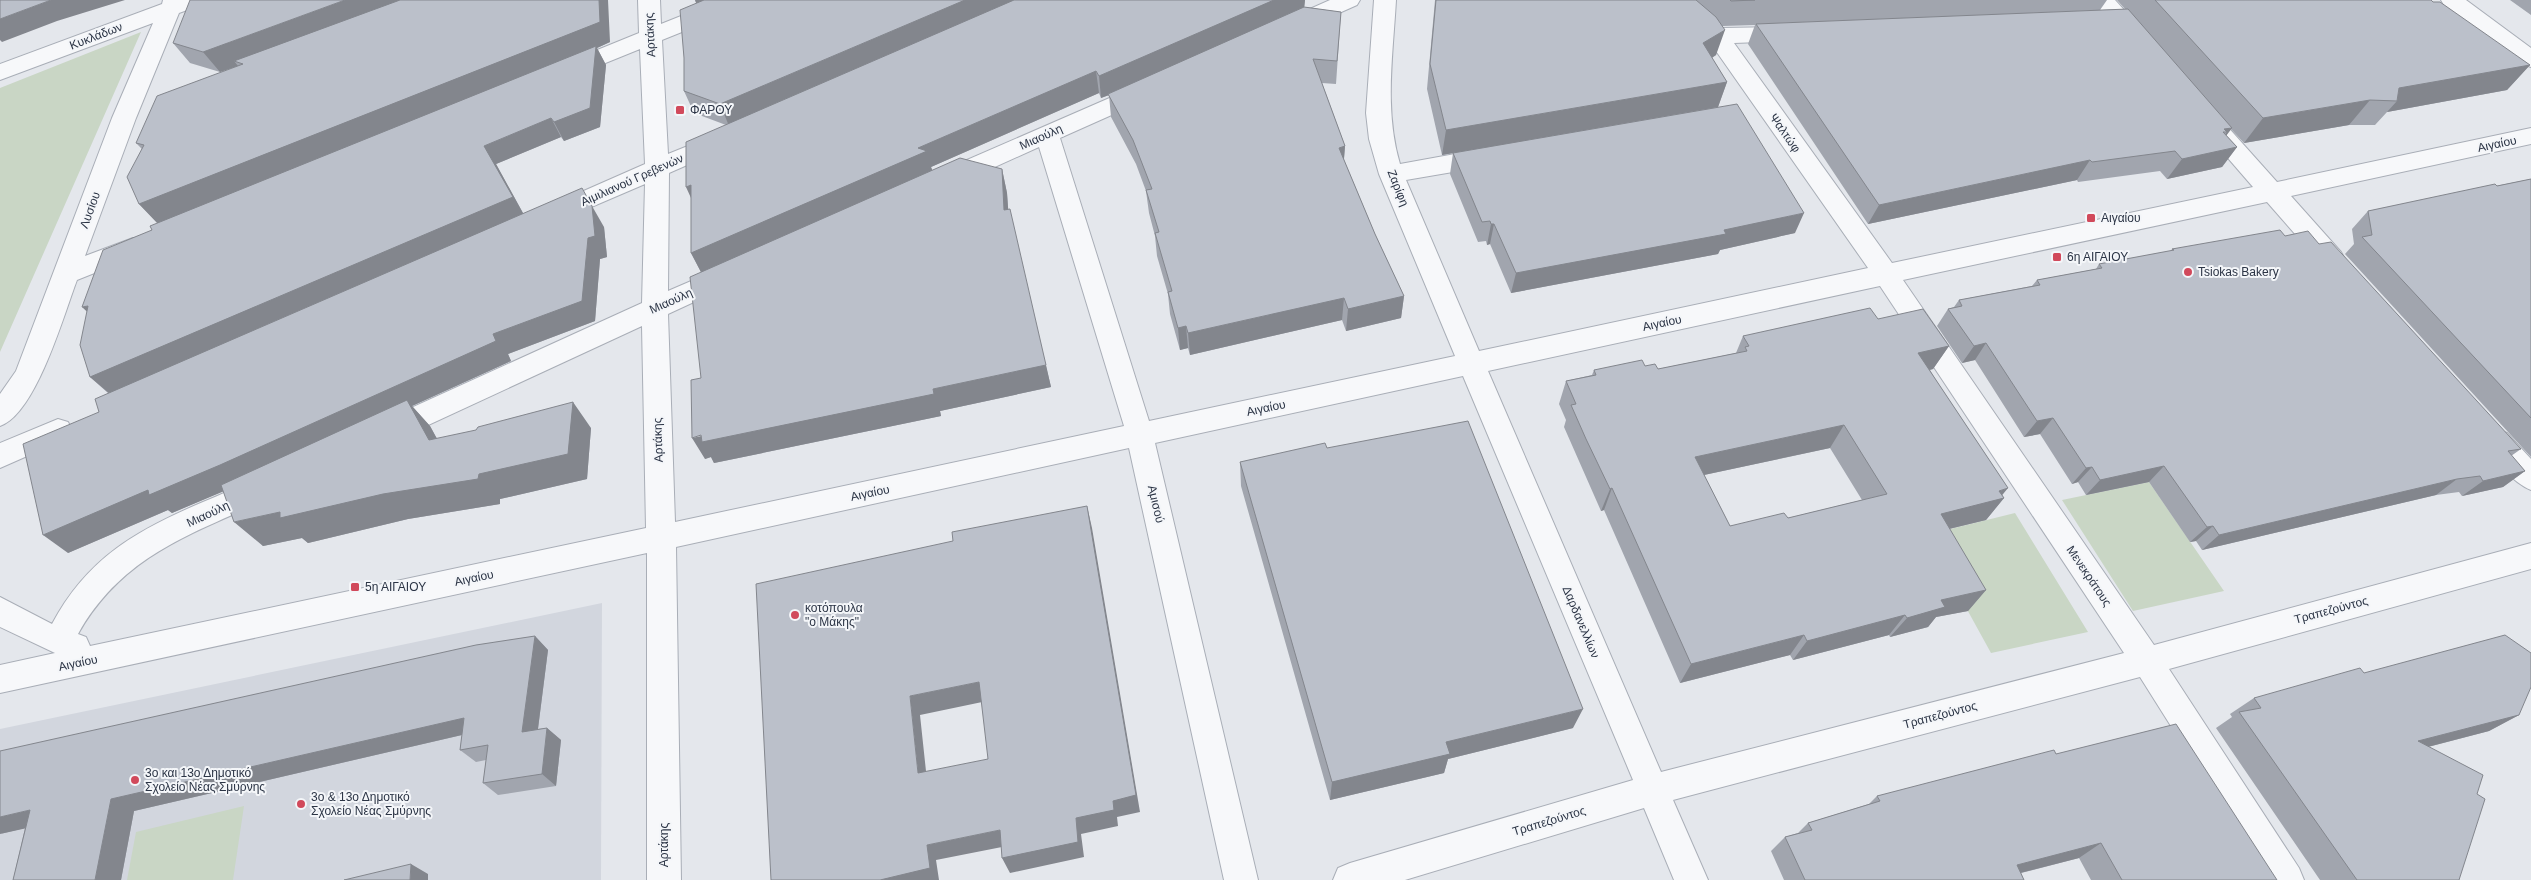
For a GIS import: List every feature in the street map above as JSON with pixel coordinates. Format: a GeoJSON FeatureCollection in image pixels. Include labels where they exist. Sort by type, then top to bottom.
{"type":"FeatureCollection","features":[{"type":"Feature","properties":{"kind":"street","name":"Κυκλάδων"},"geometry":{"type":"LineString","coordinates":[[0,72],[172,4],[193,0]]}},
{"type":"Feature","properties":{"kind":"street","name":"Αρτάκης"},"geometry":{"type":"LineString","coordinates":[[649,0],[657,169],[655,308],[661,538],[664,880]]}},
{"type":"Feature","properties":{"kind":"street"},"geometry":{"type":"LineString","coordinates":[[548,78],[741,0]]}},
{"type":"Feature","properties":{"kind":"street"},"geometry":{"type":"LineString","coordinates":[[1269,36],[1349,0]]}},
{"type":"Feature","properties":{"kind":"street","name":"Ζαρίφη"},"geometry":{"type":"LineString","coordinates":[[1385,0],[1378,113],[1381,139],[1391,174],[1472,364]]}},
{"type":"Feature","properties":{"kind":"street","name":"Ψαλτώφ"},"geometry":{"type":"LineString","coordinates":[[1674,0],[1717,36],[1758,110],[1886,275]]}},
{"type":"Feature","properties":{"kind":"street"},"geometry":{"type":"LineString","coordinates":[[2103,0],[2154,58]]}},
{"type":"Feature","properties":{"kind":"street"},"geometry":{"type":"LineString","coordinates":[[2452,0],[2531,59]]}},
{"type":"Feature","properties":{"kind":"street","name":"Λυσίου"},"geometry":{"type":"LineString","coordinates":[[0,415],[28,376],[124,118],[172,4]]}},
{"type":"Feature","properties":{"kind":"street"},"geometry":{"type":"LineString","coordinates":[[2092,22],[2121,21]]}},
{"type":"Feature","properties":{"kind":"street"},"geometry":{"type":"LineString","coordinates":[[1717,36],[1806,33]]}},
{"type":"Feature","properties":{"kind":"street","name":"Μιαούλη"},"geometry":{"type":"LineString","coordinates":[[928,187],[1162,83]]}},
{"type":"Feature","properties":{"kind":"street"},"geometry":{"type":"LineString","coordinates":[[2193,103],[2351,280]]}},
{"type":"Feature","properties":{"kind":"street"},"geometry":{"type":"LineString","coordinates":[[124,118],[152,108]]}},
{"type":"Feature","properties":{"kind":"street","name":"Αιμιλιανού Γρεβενών"},"geometry":{"type":"LineString","coordinates":[[529,225],[738,134]]}},
{"type":"Feature","properties":{"kind":"street","name":"Αμισού"},"geometry":{"type":"LineString","coordinates":[[1047,134],[1140,435],[1241,880]]}},
{"type":"Feature","properties":{"kind":"street","name":"Αιγαίου"},"geometry":{"type":"LineString","coordinates":[[0,679],[2531,136]]}},
{"type":"Feature","properties":{"kind":"street"},"geometry":{"type":"LineString","coordinates":[[1391,174],[1513,153]]}},
{"type":"Feature","properties":{"kind":"street"},"geometry":{"type":"LineString","coordinates":[[67,274],[150,240]]}},
{"type":"Feature","properties":{"kind":"street","name":"Μιαούλη"},"geometry":{"type":"LineString","coordinates":[[366,441],[746,268]]}},
{"type":"Feature","properties":{"kind":"street","name":"Μενεκράτους"},"geometry":{"type":"LineString","coordinates":[[1886,275],[2147,661],[2287,880]]}},
{"type":"Feature","properties":{"kind":"street","name":"Δαρδανελλίων"},"geometry":{"type":"LineString","coordinates":[[1472,364],[1691,880]]}},
{"type":"Feature","properties":{"kind":"street"},"geometry":{"type":"LineString","coordinates":[[0,456],[82,420]]}},
{"type":"Feature","properties":{"kind":"street"},"geometry":{"type":"LineString","coordinates":[[2484,427],[2531,478]]}},
{"type":"Feature","properties":{"kind":"street","name":"Μιαούλη"},"geometry":{"type":"LineString","coordinates":[[59,641],[69,622],[97,582],[115,564],[135,550],[284,479]]}},
{"type":"Feature","properties":{"kind":"street","name":"Τραπεζούντος"},"geometry":{"type":"LineString","coordinates":[[1350,880],[1652,790],[2147,661],[2531,556]]}},
{"type":"Feature","properties":{"kind":"street"},"geometry":{"type":"LineString","coordinates":[[0,610],[14,621],[59,641],[103,657]]}},
{"type":"Feature","properties":{"kind":"shaded area","name":"3ο & 13ο Δημοτικό Σχολείο Νέας Σμύρνης"},"geometry":{"type":"Polygon","coordinates":[[[602,603],[601,880],[0,880],[0,729],[602,603]]]}},
{"type":"Feature","properties":{"kind":"green space"},"geometry":{"type":"Polygon","coordinates":[[[141,32],[0,352],[0,88],[141,32]]]}},
{"type":"Feature","properties":{"kind":"green space"},"geometry":{"type":"Polygon","coordinates":[[[2149,482],[2224,591],[2133,611],[2062,500],[2149,482]]]}},
{"type":"Feature","properties":{"kind":"green space"},"geometry":{"type":"Polygon","coordinates":[[[2015,513],[2088,632],[1991,653],[1926,535],[2015,513]]]}},
{"type":"Feature","properties":{"kind":"green space"},"geometry":{"type":"Polygon","coordinates":[[[244,806],[233,880],[127,880],[136,832],[244,806]]]}},
{"type":"Feature","properties":{"kind":"building"},"geometry":{"type":"Polygon","coordinates":[[[0,0],[51,0],[0,19],[0,0]]]}},
{"type":"Feature","properties":{"kind":"building"},"geometry":{"type":"Polygon","coordinates":[[[190,0],[345,0],[203,52],[173,43],[190,0]]]}},
{"type":"Feature","properties":{"kind":"building"},"geometry":{"type":"Polygon","coordinates":[[[400,0],[599,0],[600,22],[139,204],[127,177],[144,145],[136,143],[157,96],[243,64],[234,61],[400,0]]]}},
{"type":"Feature","properties":{"kind":"building"},"geometry":{"type":"Polygon","coordinates":[[[704,0],[965,0],[720,104],[684,91],[684,58],[680,10],[704,0]]]}},
{"type":"Feature","properties":{"kind":"building"},"geometry":{"type":"Polygon","coordinates":[[[1014,0],[1274,0],[1099,76],[1096,71],[918,148],[927,151],[691,253],[691,185],[686,187],[686,142],[1014,0]]]}},
{"type":"Feature","properties":{"kind":"building"},"geometry":{"type":"Polygon","coordinates":[[[1436,0],[1696,0],[1716,17],[1725,30],[1703,43],[1727,82],[1446,130],[1430,64],[1436,0]]]}},
{"type":"Feature","properties":{"kind":"building"},"geometry":{"type":"Polygon","coordinates":[[[2155,0],[2431,0],[2433,2],[2440,2],[2530,65],[2399,88],[2397,101],[2370,100],[2263,118],[2155,0]]]}},
{"type":"Feature","properties":{"kind":"building"},"geometry":{"type":"Polygon","coordinates":[[[1304,7],[1341,12],[1337,61],[1313,59],[1345,146],[1339,148],[1375,234],[1404,296],[1348,309],[1344,298],[1188,333],[1186,326],[1178,328],[1168,292],[1172,291],[1155,233],[1159,232],[1146,190],[1152,189],[1133,140],[1108,94],[1304,7]]]}},
{"type":"Feature","properties":{"kind":"building"},"geometry":{"type":"Polygon","coordinates":[[[2128,9],[2232,128],[2224,129],[2227,132],[2223,132],[2237,147],[2182,159],[2175,151],[2092,162],[2090,160],[1879,205],[1756,24],[2128,9]]]}},
{"type":"Feature","properties":{"kind":"building"},"geometry":{"type":"Polygon","coordinates":[[[596,46],[590,108],[554,122],[551,118],[484,146],[513,197],[90,377],[80,345],[88,306],[82,307],[103,250],[152,230],[150,226],[596,46]]]}},
{"type":"Feature","properties":{"kind":"building"},"geometry":{"type":"Polygon","coordinates":[[[1737,104],[1804,213],[1724,230],[1726,234],[1516,273],[1494,224],[1491,224],[1490,221],[1482,222],[1453,153],[1737,104]]]}},
{"type":"Feature","properties":{"kind":"building"},"geometry":{"type":"Polygon","coordinates":[[[960,158],[1002,169],[1004,210],[1010,209],[1046,365],[933,389],[934,394],[702,442],[701,435],[692,438],[691,380],[701,378],[690,277],[960,158]]]}},
{"type":"Feature","properties":{"kind":"building"},"geometry":{"type":"Polygon","coordinates":[[[2531,179],[2531,418],[2362,237],[2372,235],[2368,211],[2495,184],[2497,186],[2531,179]]]}},
{"type":"Feature","properties":{"kind":"building"},"geometry":{"type":"Polygon","coordinates":[[[582,188],[592,206],[595,236],[588,238],[582,301],[493,334],[496,341],[220,465],[149,495],[148,490],[43,535],[23,444],[99,412],[95,399],[582,188]]]}},
{"type":"Feature","properties":{"kind":"building"},"geometry":{"type":"Polygon","coordinates":[[[2280,230],[2285,236],[2308,231],[2319,244],[2331,242],[2521,449],[2508,451],[2525,471],[2483,481],[2480,476],[2457,479],[2219,535],[2213,526],[2207,527],[2164,466],[2100,480],[2092,467],[2086,468],[2053,418],[2037,421],[1986,343],[1974,346],[1948,309],[1962,306],[1959,300],[2040,285],[2037,280],[2102,268],[2099,264],[2280,230]]]}},
{"type":"Feature","properties":{"kind":"building"},"geometry":{"type":"Polygon","coordinates":[[[1870,308],[1878,319],[1923,309],[1949,346],[1918,353],[2008,488],[1999,491],[2004,498],[1941,514],[1986,590],[1941,600],[1945,607],[1907,618],[1905,615],[1807,641],[1804,635],[1691,664],[1612,488],[1610,489],[1586,439],[1571,405],[1576,404],[1566,381],[1596,375],[1594,370],[1642,360],[1645,366],[1655,364],[1658,369],[1747,351],[1745,347],[1749,346],[1743,336],[1870,308]],[[1844,425],[1695,457],[1730,526],[1784,513],[1788,518],[1887,494],[1844,425]]]}},
{"type":"Feature","properties":{"kind":"building"},"geometry":{"type":"Polygon","coordinates":[[[407,400],[429,440],[476,430],[478,427],[573,402],[568,454],[479,474],[478,479],[383,494],[280,518],[280,512],[234,522],[221,485],[407,400]]]}},
{"type":"Feature","properties":{"kind":"building"},"geometry":{"type":"Polygon","coordinates":[[[1468,421],[1583,709],[1446,742],[1450,754],[1332,782],[1240,462],[1325,443],[1327,448],[1468,421]]]}},
{"type":"Feature","properties":{"kind":"building"},"geometry":{"type":"Polygon","coordinates":[[[1087,506],[1136,795],[1113,801],[1114,810],[1076,818],[1078,842],[1002,858],[1000,830],[927,845],[930,868],[880,880],[771,880],[756,584],[953,541],[952,532],[1087,506]],[[979,682],[910,696],[918,773],[988,759],[979,682]]]}},
{"type":"Feature","properties":{"kind":"building"},"geometry":{"type":"Polygon","coordinates":[[[2505,635],[2531,653],[2531,687],[2519,715],[2418,741],[2483,775],[2477,794],[2485,799],[2459,880],[2357,880],[2239,712],[2261,708],[2254,698],[2360,668],[2364,673],[2505,635]]]}},
{"type":"Feature","properties":{"kind":"building","name":"3ο και 13ο Δημοτικό Σχολείο Νέας Σμύρνης"},"geometry":{"type":"Polygon","coordinates":[[[535,636],[522,732],[547,728],[542,774],[483,783],[488,745],[460,750],[464,718],[111,799],[95,880],[13,880],[30,810],[0,817],[0,751],[476,645],[535,636]]]}},
{"type":"Feature","properties":{"kind":"building"},"geometry":{"type":"Polygon","coordinates":[[[2176,724],[2277,880],[2122,880],[2101,843],[2017,865],[2024,880],[1805,880],[1785,837],[1812,830],[1808,823],[1880,801],[1877,796],[2054,750],[2056,754],[2176,724]]]}},
{"type":"Feature","properties":{"kind":"building"},"geometry":{"type":"Polygon","coordinates":[[[411,864],[410,880],[344,880],[411,864]]]}},
{"type":"Feature","properties":{"kind":"place","name":"ΦΑΡΟΥ"},"geometry":{"type":"Point","coordinates":[680,110]}},
{"type":"Feature","properties":{"kind":"place","name":"Αιγαίου"},"geometry":{"type":"Point","coordinates":[2091,218]}},
{"type":"Feature","properties":{"kind":"place","name":"6η ΑΙΓΑΙΟΥ"},"geometry":{"type":"Point","coordinates":[2057,257]}},
{"type":"Feature","properties":{"kind":"place","name":"Tsiokas Bakery"},"geometry":{"type":"Point","coordinates":[2188,272]}},
{"type":"Feature","properties":{"kind":"place","name":"5η ΑΙΓΑΙΟΥ"},"geometry":{"type":"Point","coordinates":[355,587]}},
{"type":"Feature","properties":{"kind":"place","name":"κοτόπουλα \"ο Μάκης\""},"geometry":{"type":"Point","coordinates":[795,615]}},
{"type":"Feature","properties":{"kind":"place","name":"3ο και 13ο Δημοτικό Σχολείο Νέας Σμύρνης"},"geometry":{"type":"Point","coordinates":[135,780]}},
{"type":"Feature","properties":{"kind":"place","name":"3ο & 13ο Δημοτικό Σχολείο Νέας Σμύρνης"},"geometry":{"type":"Point","coordinates":[301,804]}}]}
